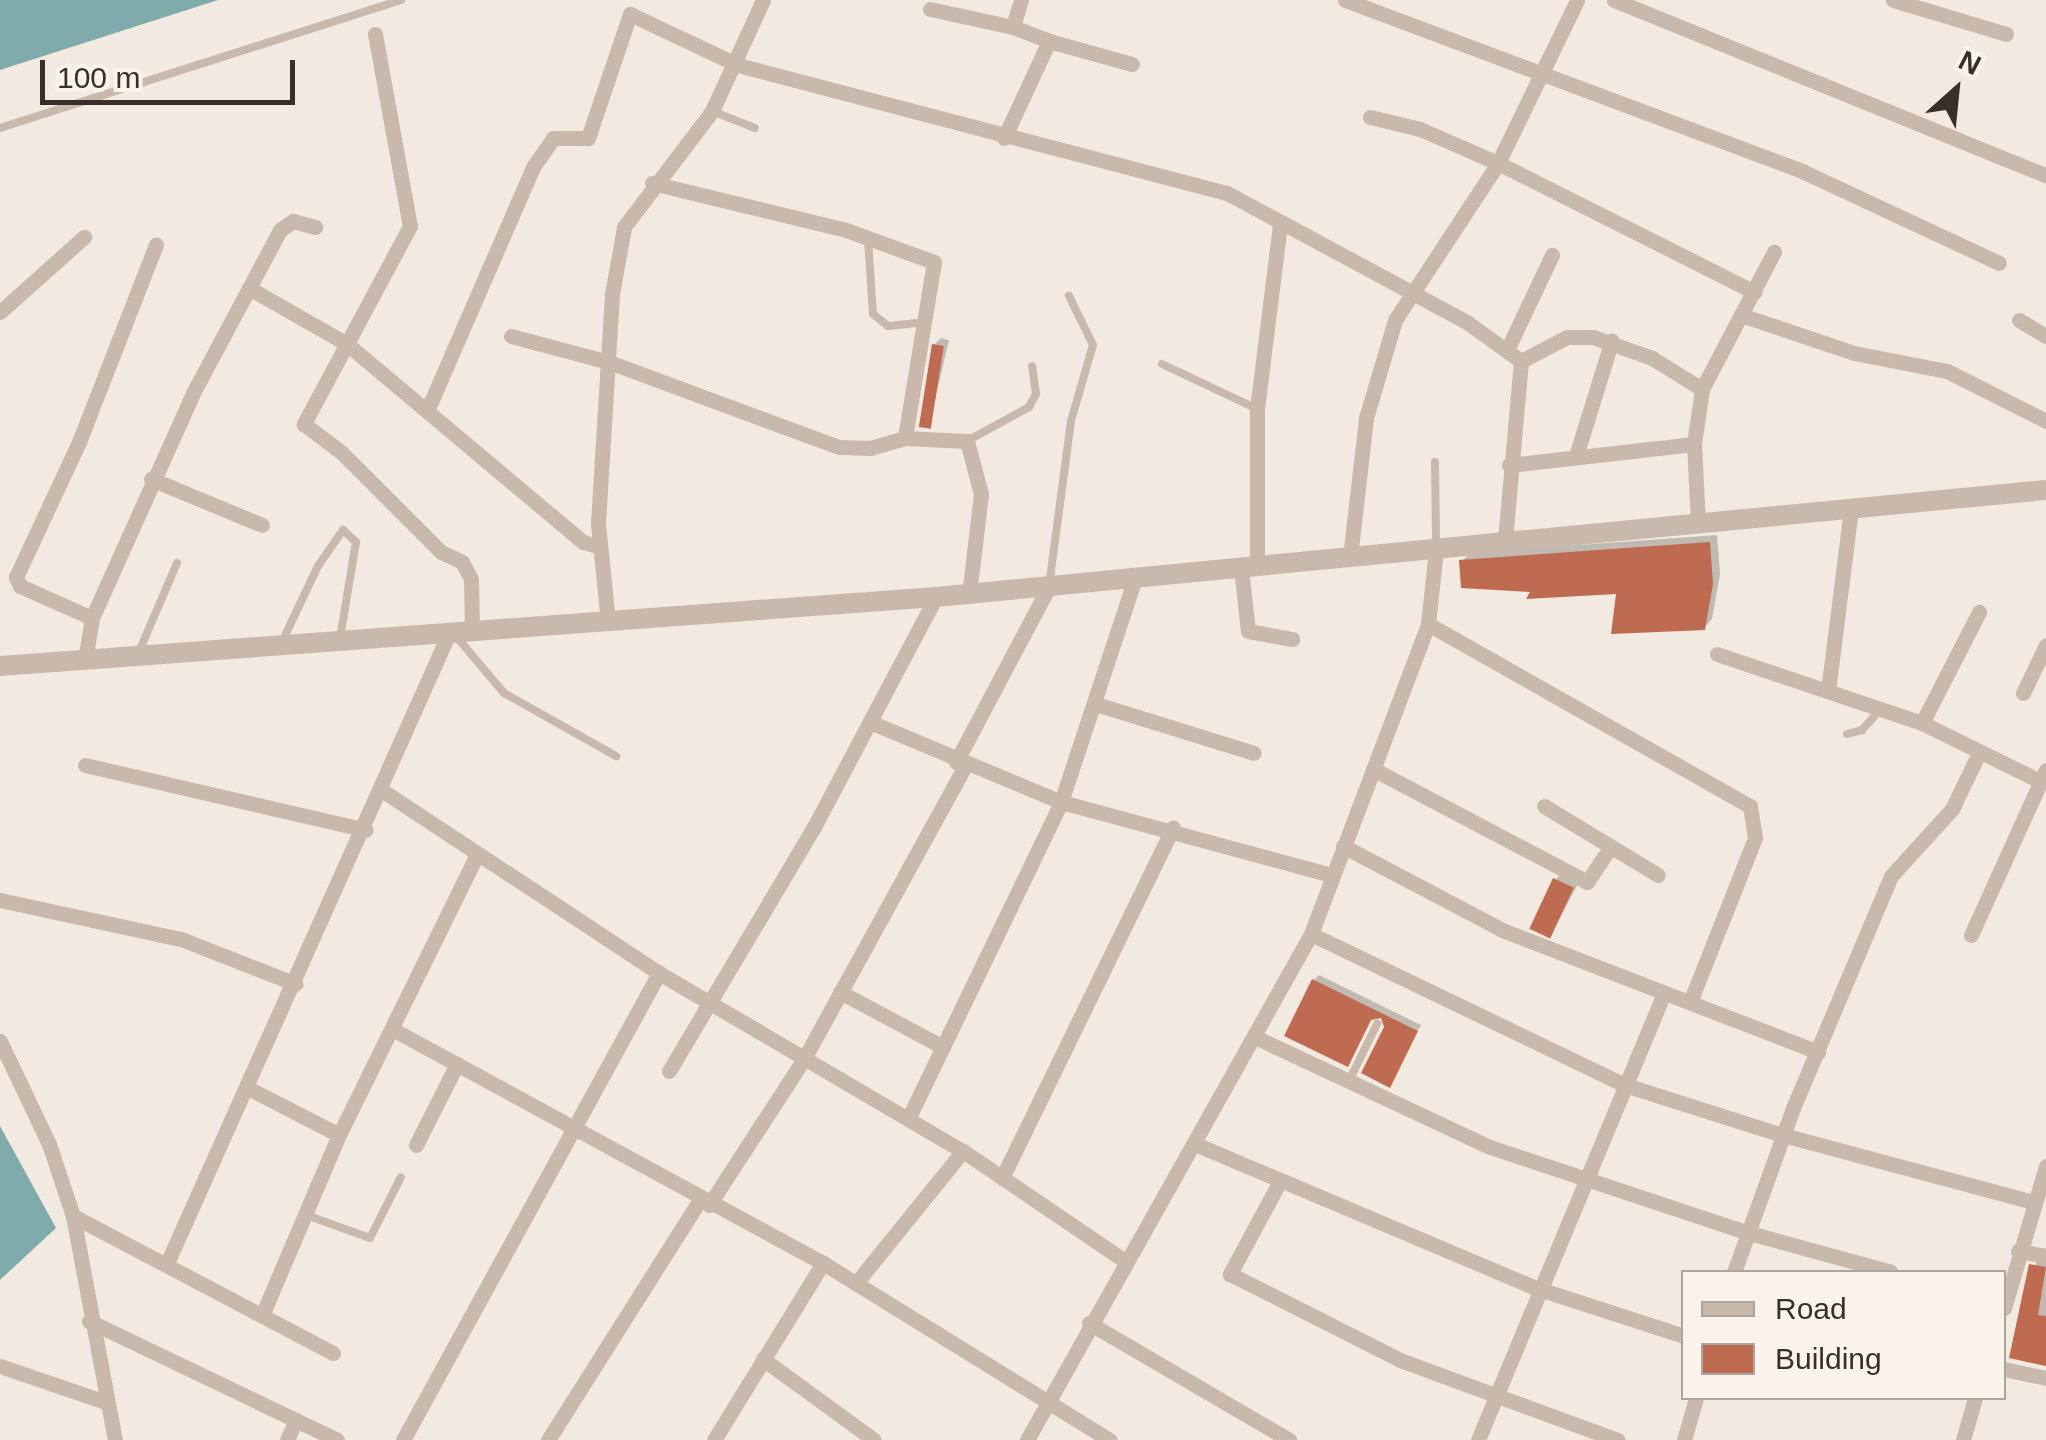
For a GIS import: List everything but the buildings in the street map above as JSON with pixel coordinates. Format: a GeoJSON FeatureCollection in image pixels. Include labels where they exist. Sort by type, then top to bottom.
{"type":"FeatureCollection","features":[{"type":"Feature","properties":{"kind":"street"},"geometry":{"type":"LineString","coordinates":[[608,622],[597,546],[609,362],[624,227],[652,183],[712,110],[738,65],[763,0]]}},
{"type":"Feature","properties":{"kind":"street"},"geometry":{"type":"LineString","coordinates":[[1012,27],[1020,0]]}},
{"type":"Feature","properties":{"kind":"street"},"geometry":{"type":"LineString","coordinates":[[1345,0],[1547,71],[1804,172],[1999,263]]}},
{"type":"Feature","properties":{"kind":"street"},"geometry":{"type":"LineString","coordinates":[[1350,557],[1366,418],[1410,289],[1498,162],[1547,71],[1578,0]]}},
{"type":"Feature","properties":{"kind":"street"},"geometry":{"type":"LineString","coordinates":[[1614,0],[2046,175]]}},
{"type":"Feature","properties":{"kind":"street"},"geometry":{"type":"LineString","coordinates":[[1894,0],[2006,34]]}},
{"type":"Feature","properties":{"kind":"street"},"geometry":{"type":"LineString","coordinates":[[930,9],[1012,27],[1132,64]]}},
{"type":"Feature","properties":{"kind":"street"},"geometry":{"type":"LineString","coordinates":[[427,411],[534,166],[554,138],[590,135],[630,14],[738,65],[1004,138],[1226,193],[1410,289],[1508,348],[1521,361]]}},
{"type":"Feature","properties":{"kind":"street"},"geometry":{"type":"LineString","coordinates":[[168,1261],[458,633],[471,579],[462,562],[441,552],[342,453],[304,424],[405,244],[412,212],[375,34]]}},
{"type":"Feature","properties":{"kind":"street"},"geometry":{"type":"LineString","coordinates":[[1004,138],[1049,40]]}},
{"type":"Feature","properties":{"kind":"street"},"geometry":{"type":"LineString","coordinates":[[1370,117],[1420,129],[1498,162],[1754,292]]}},
{"type":"Feature","properties":{"kind":"street"},"geometry":{"type":"LineString","coordinates":[[652,183],[868,238],[934,262],[905,438]]}},
{"type":"Feature","properties":{"kind":"street"},"geometry":{"type":"LineString","coordinates":[[86,660],[92,618],[151,479],[280,230],[293,221],[315,226]]}},
{"type":"Feature","properties":{"kind":"street"},"geometry":{"type":"LineString","coordinates":[[1280,224],[1256,409],[1248,631],[1292,639]]}},
{"type":"Feature","properties":{"kind":"street"},"geometry":{"type":"LineString","coordinates":[[0,312],[84,237]]}},
{"type":"Feature","properties":{"kind":"street"},"geometry":{"type":"LineString","coordinates":[[92,618],[20,586],[16,577],[79,442],[156,245]]}},
{"type":"Feature","properties":{"kind":"street"},"geometry":{"type":"LineString","coordinates":[[1698,524],[1694,444],[1702,388],[1744,316],[1774,252]]}},
{"type":"Feature","properties":{"kind":"street"},"geometry":{"type":"LineString","coordinates":[[1508,348],[1552,255]]}},
{"type":"Feature","properties":{"kind":"street"},"geometry":{"type":"LineString","coordinates":[[250,288],[347,344],[583,542],[597,546]]}},
{"type":"Feature","properties":{"kind":"street"},"geometry":{"type":"LineString","coordinates":[[1744,316],[1838,348],[1946,371],[2046,421]]}},
{"type":"Feature","properties":{"kind":"street"},"geometry":{"type":"LineString","coordinates":[[2018,320],[2046,336]]}},
{"type":"Feature","properties":{"kind":"street"},"geometry":{"type":"LineString","coordinates":[[511,336],[609,362],[840,447],[870,448],[905,438],[967,441],[981,494],[969,594]]}},
{"type":"Feature","properties":{"kind":"street"},"geometry":{"type":"LineString","coordinates":[[1521,361],[1567,336],[1612,340],[1702,388]]}},
{"type":"Feature","properties":{"kind":"street"},"geometry":{"type":"LineString","coordinates":[[1576,456],[1612,340]]}},
{"type":"Feature","properties":{"kind":"street"},"geometry":{"type":"LineString","coordinates":[[1505,542],[1521,361]]}},
{"type":"Feature","properties":{"kind":"street"},"geometry":{"type":"LineString","coordinates":[[1509,465],[1694,444]]}},
{"type":"Feature","properties":{"kind":"street"},"geometry":{"type":"LineString","coordinates":[[151,479],[262,526]]}},
{"type":"Feature","properties":{"kind":"street"},"geometry":{"type":"LineString","coordinates":[[0,666],[936,597],[2046,490]]}},
{"type":"Feature","properties":{"kind":"street"},"geometry":{"type":"LineString","coordinates":[[1828,691],[1851,508]]}},
{"type":"Feature","properties":{"kind":"street"},"geometry":{"type":"LineString","coordinates":[[1027,1440],[1088,1323],[1256,1038],[1311,934],[1428,624],[1436,549]]}},
{"type":"Feature","properties":{"kind":"street"},"geometry":{"type":"LineString","coordinates":[[908,1119],[1061,802],[1134,578]]}},
{"type":"Feature","properties":{"kind":"street"},"geometry":{"type":"LineString","coordinates":[[548,1440],[804,1057],[961,764],[1049,586]]}},
{"type":"Feature","properties":{"kind":"street"},"geometry":{"type":"LineString","coordinates":[[669,1070],[706,1000],[814,827],[936,597]]}},
{"type":"Feature","properties":{"kind":"street"},"geometry":{"type":"LineString","coordinates":[[1922,723],[1979,612]]}},
{"type":"Feature","properties":{"kind":"street"},"geometry":{"type":"LineString","coordinates":[[1428,624],[1750,806],[1756,838],[1692,1000]]}},
{"type":"Feature","properties":{"kind":"street"},"geometry":{"type":"LineString","coordinates":[[2023,692],[2046,645]]}},
{"type":"Feature","properties":{"kind":"street"},"geometry":{"type":"LineString","coordinates":[[1717,654],[1922,723],[1980,753],[2043,775],[1971,935]]}},
{"type":"Feature","properties":{"kind":"street"},"geometry":{"type":"LineString","coordinates":[[1096,704],[1254,754]]}},
{"type":"Feature","properties":{"kind":"street"},"geometry":{"type":"LineString","coordinates":[[870,722],[961,764],[1061,802],[1173,828],[1332,875]]}},
{"type":"Feature","properties":{"kind":"street"},"geometry":{"type":"LineString","coordinates":[[1735,1270],[1783,1135],[1892,876],[1952,809],[1980,753]]}},
{"type":"Feature","properties":{"kind":"street"},"geometry":{"type":"LineString","coordinates":[[85,764],[366,830]]}},
{"type":"Feature","properties":{"kind":"street"},"geometry":{"type":"LineString","coordinates":[[1373,770],[1586,882],[1609,849]]}},
{"type":"Feature","properties":{"kind":"street"},"geometry":{"type":"LineString","coordinates":[[382,792],[476,857],[660,973],[963,1152],[1125,1260]]}},
{"type":"Feature","properties":{"kind":"street"},"geometry":{"type":"LineString","coordinates":[[1544,806],[1609,849],[1658,874]]}},
{"type":"Feature","properties":{"kind":"street"},"geometry":{"type":"LineString","coordinates":[[1002,1178],[1173,828]]}},
{"type":"Feature","properties":{"kind":"street"},"geometry":{"type":"LineString","coordinates":[[1342,846],[1502,930],[1664,994],[1692,1000],[1818,1052]]}},
{"type":"Feature","properties":{"kind":"street"},"geometry":{"type":"LineString","coordinates":[[263,1313],[339,1135],[476,857]]}},
{"type":"Feature","properties":{"kind":"street"},"geometry":{"type":"LineString","coordinates":[[0,900],[181,939],[296,984]]}},
{"type":"Feature","properties":{"kind":"street"},"geometry":{"type":"LineString","coordinates":[[1311,934],[1625,1085],[1783,1135],[2033,1202]]}},
{"type":"Feature","properties":{"kind":"street"},"geometry":{"type":"LineString","coordinates":[[404,1440],[569,1128],[660,973]]}},
{"type":"Feature","properties":{"kind":"street"},"geometry":{"type":"LineString","coordinates":[[840,992],[943,1047]]}},
{"type":"Feature","properties":{"kind":"street"},"geometry":{"type":"LineString","coordinates":[[1478,1440],[1536,1288],[1664,994]]}},
{"type":"Feature","properties":{"kind":"street"},"geometry":{"type":"LineString","coordinates":[[392,1030],[823,1263],[1044,1403],[1110,1440]]}},
{"type":"Feature","properties":{"kind":"street"},"geometry":{"type":"LineString","coordinates":[[1256,1038],[1490,1147],[1746,1232],[1884,1270]]}},
{"type":"Feature","properties":{"kind":"street"},"geometry":{"type":"LineString","coordinates":[[0,1042],[49,1144],[73,1216],[89,1321],[115,1440]]}},
{"type":"Feature","properties":{"kind":"street"},"geometry":{"type":"LineString","coordinates":[[416,1145],[457,1064]]}},
{"type":"Feature","properties":{"kind":"street"},"geometry":{"type":"LineString","coordinates":[[248,1088],[339,1135]]}},
{"type":"Feature","properties":{"kind":"street"},"geometry":{"type":"LineString","coordinates":[[1194,1144],[1536,1288],[1681,1335]]}},
{"type":"Feature","properties":{"kind":"street"},"geometry":{"type":"LineString","coordinates":[[856,1283],[963,1152]]}},
{"type":"Feature","properties":{"kind":"street"},"geometry":{"type":"LineString","coordinates":[[2006,1297],[2046,1166]]}},
{"type":"Feature","properties":{"kind":"street"},"geometry":{"type":"LineString","coordinates":[[1280,1181],[1230,1274],[1320,1324],[1618,1440]]}},
{"type":"Feature","properties":{"kind":"street"},"geometry":{"type":"LineString","coordinates":[[73,1216],[168,1261],[334,1353]]}},
{"type":"Feature","properties":{"kind":"street"},"geometry":{"type":"LineString","coordinates":[[2018,1251],[2046,1256]]}},
{"type":"Feature","properties":{"kind":"street"},"geometry":{"type":"LineString","coordinates":[[717,1439],[823,1263]]}},
{"type":"Feature","properties":{"kind":"street"},"geometry":{"type":"LineString","coordinates":[[89,1321],[337,1440]]}},
{"type":"Feature","properties":{"kind":"street"},"geometry":{"type":"LineString","coordinates":[[1088,1323],[1289,1440]]}},
{"type":"Feature","properties":{"kind":"street"},"geometry":{"type":"LineString","coordinates":[[763,1360],[874,1440]]}},
{"type":"Feature","properties":{"kind":"street"},"geometry":{"type":"LineString","coordinates":[[0,1366],[106,1402]]}},
{"type":"Feature","properties":{"kind":"street"},"geometry":{"type":"LineString","coordinates":[[2006,1369],[2046,1378]]}},
{"type":"Feature","properties":{"kind":"street"},"geometry":{"type":"LineString","coordinates":[[1684,1440],[1695,1400]]}},
{"type":"Feature","properties":{"kind":"street"},"geometry":{"type":"LineString","coordinates":[[1963,1440],[1975,1400]]}},
{"type":"Feature","properties":{"kind":"street"},"geometry":{"type":"LineString","coordinates":[[287,1440],[296,1420]]}},
{"type":"Feature","properties":{"kind":"lane"},"geometry":{"type":"LineString","coordinates":[[0,128],[401,0]]}},
{"type":"Feature","properties":{"kind":"lane"},"geometry":{"type":"LineString","coordinates":[[712,110],[756,128]]}},
{"type":"Feature","properties":{"kind":"lane"},"geometry":{"type":"LineString","coordinates":[[868,238],[873,314],[888,326],[924,322]]}},
{"type":"Feature","properties":{"kind":"lane"},"geometry":{"type":"LineString","coordinates":[[1049,586],[1071,421],[1094,344],[1069,296]]}},
{"type":"Feature","properties":{"kind":"lane"},"geometry":{"type":"LineString","coordinates":[[1162,364],[1256,409]]}},
{"type":"Feature","properties":{"kind":"lane"},"geometry":{"type":"LineString","coordinates":[[967,441],[1029,407],[1036,394],[1032,366]]}},
{"type":"Feature","properties":{"kind":"lane"},"geometry":{"type":"LineString","coordinates":[[1435,462],[1436,549]]}},
{"type":"Feature","properties":{"kind":"lane"},"geometry":{"type":"LineString","coordinates":[[280,646],[318,566],[344,530],[356,542],[340,641]]}},
{"type":"Feature","properties":{"kind":"lane"},"geometry":{"type":"LineString","coordinates":[[138,654],[177,563]]}},
{"type":"Feature","properties":{"kind":"lane"},"geometry":{"type":"LineString","coordinates":[[458,633],[504,694],[616,756]]}},
{"type":"Feature","properties":{"kind":"lane"},"geometry":{"type":"LineString","coordinates":[[1847,734],[1862,730],[1881,709]]}},
{"type":"Feature","properties":{"kind":"lane"},"geometry":{"type":"LineString","coordinates":[[1349,1081],[1377,1024]]}},
{"type":"Feature","properties":{"kind":"lane"},"geometry":{"type":"LineString","coordinates":[[306,1215],[370,1238],[401,1177]]}},
{"type":"Feature","properties":{"kind":"water"},"geometry":{"type":"Polygon","coordinates":[[[0,0],[218,0],[0,70],[0,0]]]}},
{"type":"Feature","properties":{"kind":"water"},"geometry":{"type":"Polygon","coordinates":[[[0,1126],[56,1228],[0,1280],[0,1126]]]}}]}
